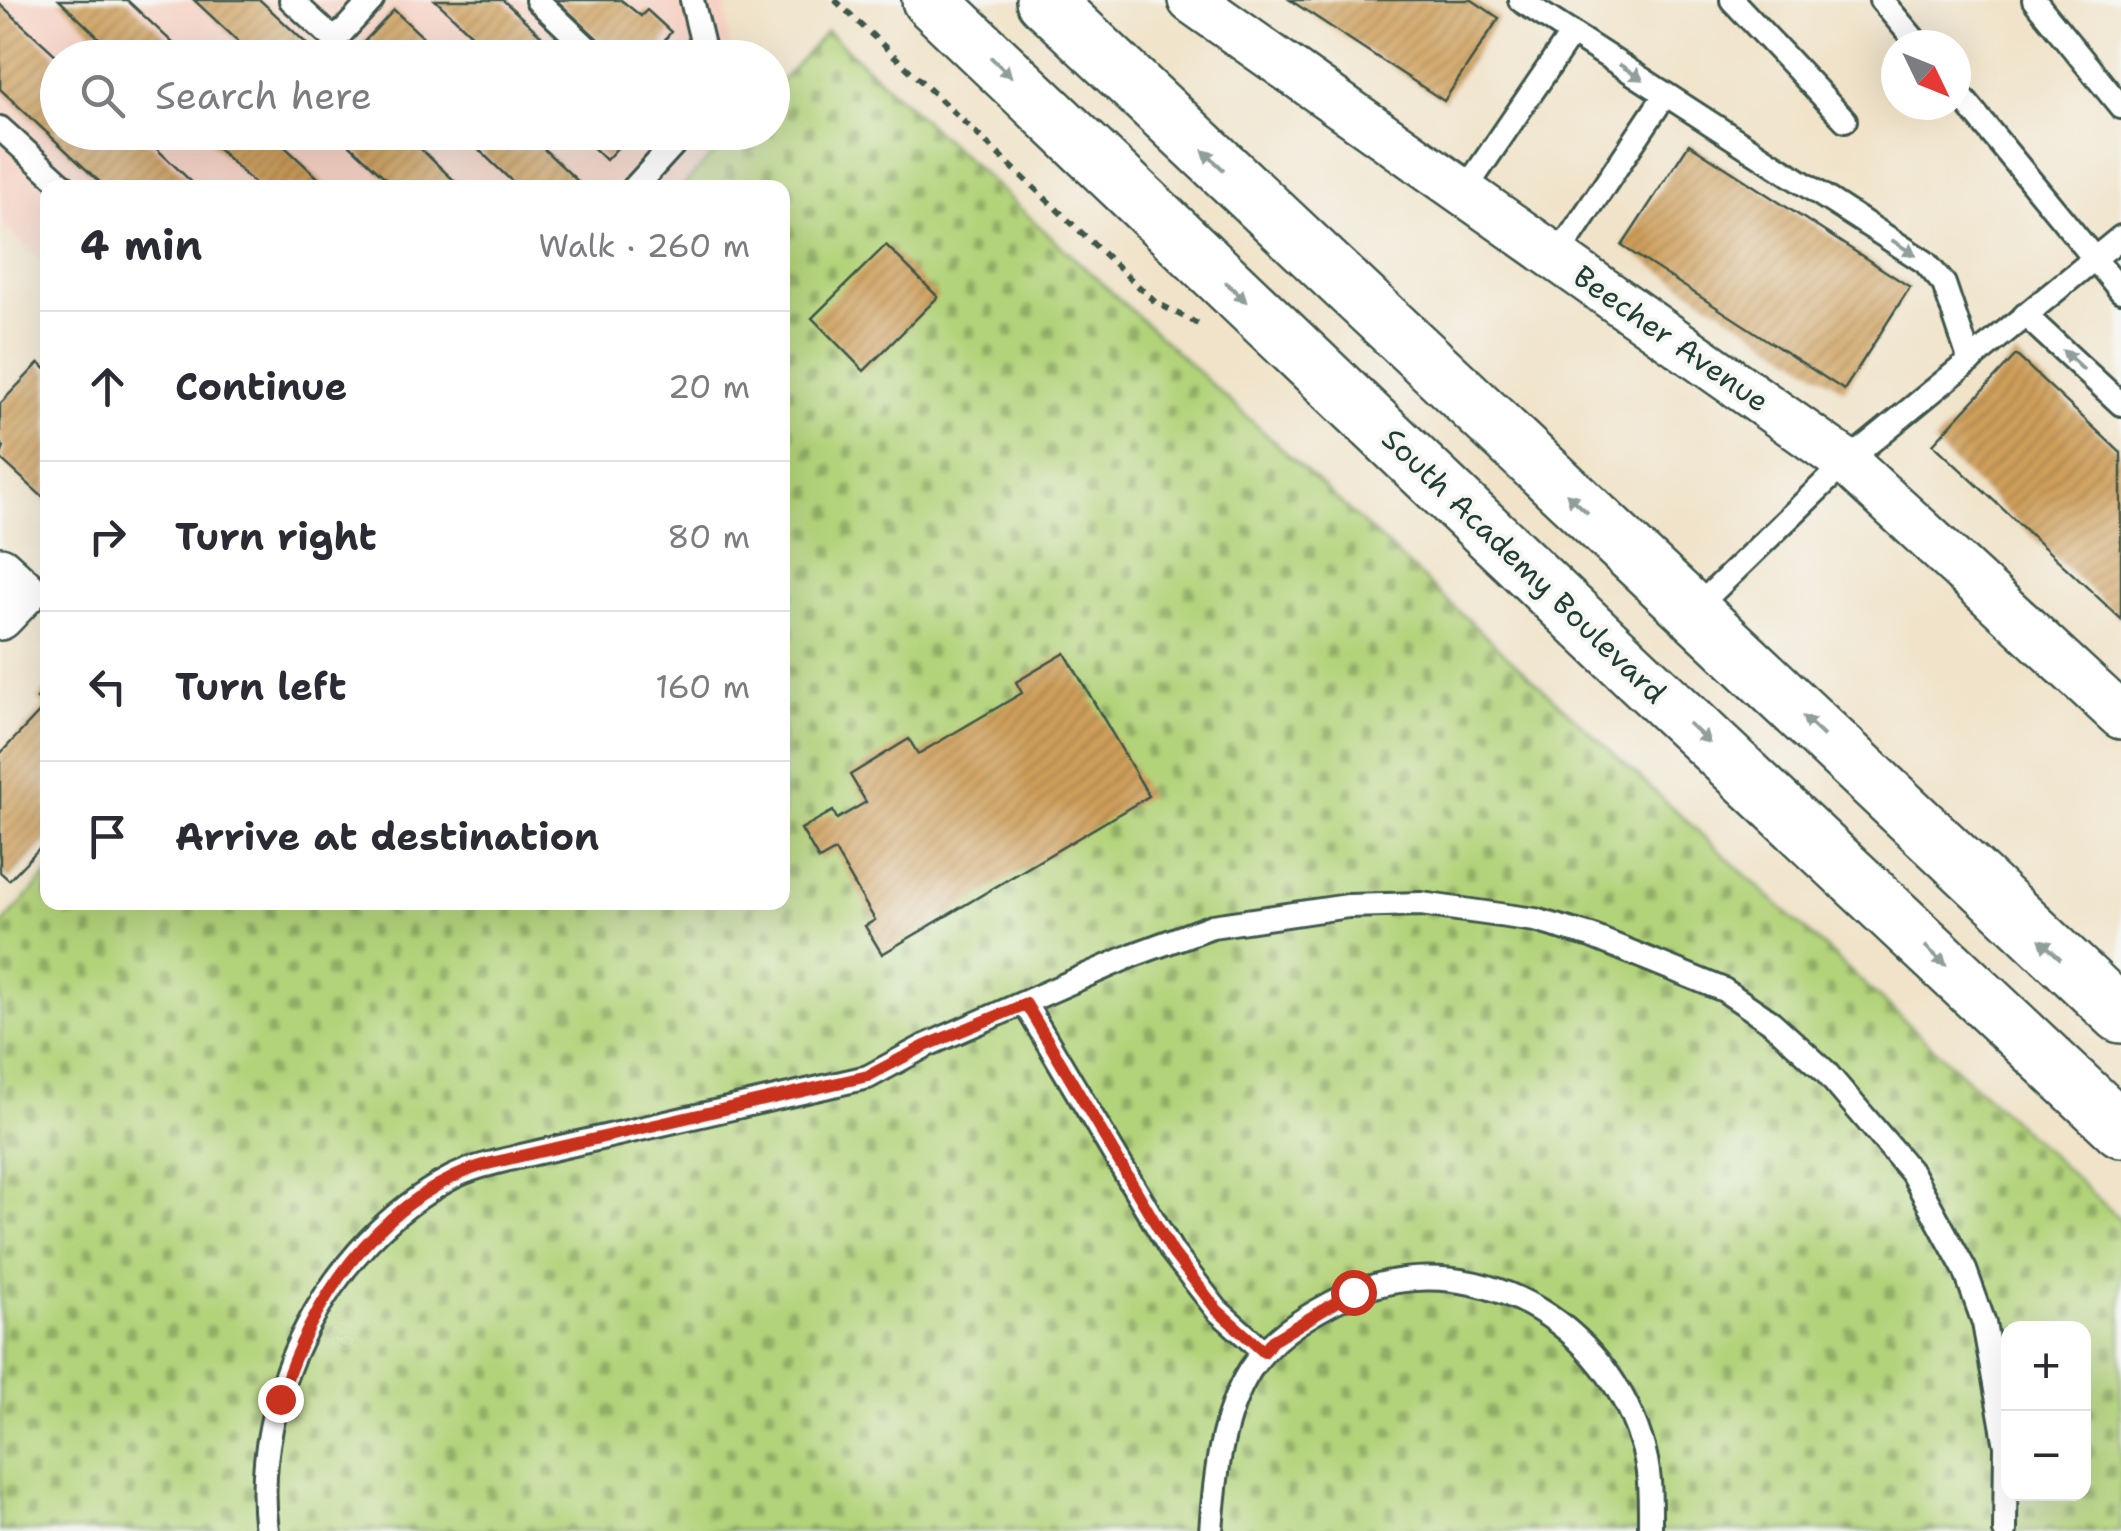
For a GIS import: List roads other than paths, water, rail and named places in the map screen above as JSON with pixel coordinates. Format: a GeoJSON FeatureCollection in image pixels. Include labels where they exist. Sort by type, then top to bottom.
{"type":"FeatureCollection","features":[{"type":"Feature","properties":{"kind":"highway","name":"South Academy Boulevard"},"geometry":{"type":"LineString","coordinates":[[930,0],[2121,1129]]}},
{"type":"Feature","properties":{"kind":"highway"},"geometry":{"type":"LineString","coordinates":[[1044,0],[2121,1015]]}},
{"type":"Feature","properties":{"kind":"street","name":"Beecher Avenue"},"geometry":{"type":"LineString","coordinates":[[1190,0],[1846,462],[2121,716]]}},
{"type":"Feature","properties":{"kind":"street"},"geometry":{"type":"LineString","coordinates":[[0,570],[24,592],[0,616]]}},
{"type":"Feature","properties":{"kind":"lane"},"geometry":{"type":"LineString","coordinates":[[291,0],[335,40],[372,0]]}},
{"type":"Feature","properties":{"kind":"lane"},"geometry":{"type":"LineString","coordinates":[[537,0],[579,40]]}},
{"type":"Feature","properties":{"kind":"lane"},"geometry":{"type":"LineString","coordinates":[[692,0],[702,40]]}},
{"type":"Feature","properties":{"kind":"lane"},"geometry":{"type":"LineString","coordinates":[[1520,0],[1925,262],[1944,284],[1970,361]]}},
{"type":"Feature","properties":{"kind":"lane"},"geometry":{"type":"LineString","coordinates":[[1732,0],[1845,120]]}},
{"type":"Feature","properties":{"kind":"lane"},"geometry":{"type":"LineString","coordinates":[[1882,0],[1906,30]]}},
{"type":"Feature","properties":{"kind":"lane"},"geometry":{"type":"LineString","coordinates":[[2034,0],[2121,107]]}},
{"type":"Feature","properties":{"kind":"lane"},"geometry":{"type":"LineString","coordinates":[[1463,193],[1572,34]]}},
{"type":"Feature","properties":{"kind":"lane"},"geometry":{"type":"LineString","coordinates":[[1556,258],[1665,94]]}},
{"type":"Feature","properties":{"kind":"lane"},"geometry":{"type":"LineString","coordinates":[[1971,108],[2121,290]]}},
{"type":"Feature","properties":{"kind":"lane"},"geometry":{"type":"LineString","coordinates":[[0,128],[57,180]]}},
{"type":"Feature","properties":{"kind":"lane"},"geometry":{"type":"LineString","coordinates":[[641,180],[667,150]]}},
{"type":"Feature","properties":{"kind":"lane"},"geometry":{"type":"LineString","coordinates":[[1692,612],[1846,462],[2121,236]]}},
{"type":"Feature","properties":{"kind":"lane"},"geometry":{"type":"LineString","coordinates":[[2025,315],[2121,404]]}},
{"type":"Feature","properties":{"kind":"lane"},"geometry":{"type":"LineString","coordinates":[[266,1531],[264,1478],[270,1438],[294,1356],[334,1282],[388,1224],[450,1179],[475,1168],[868,1076],[925,1046],[1133,955],[1212,926],[1348,906],[1421,904],[1535,920],[1591,936],[1724,990],[1771,1022],[1826,1071],[1912,1173],[1965,1270],[1984,1323],[2004,1430],[2005,1531]]}},
{"type":"Feature","properties":{"kind":"lane"},"geometry":{"type":"LineString","coordinates":[[1026,1004],[1173,1253],[1217,1310],[1264,1352]]}},
{"type":"Feature","properties":{"kind":"lane"},"geometry":{"type":"LineString","coordinates":[[1211,1531],[1221,1447],[1249,1371],[1272,1341],[1353,1292],[1399,1278],[1436,1277],[1472,1280],[1506,1292],[1564,1328],[1614,1381],[1642,1442],[1650,1482],[1650,1531]]}}]}
